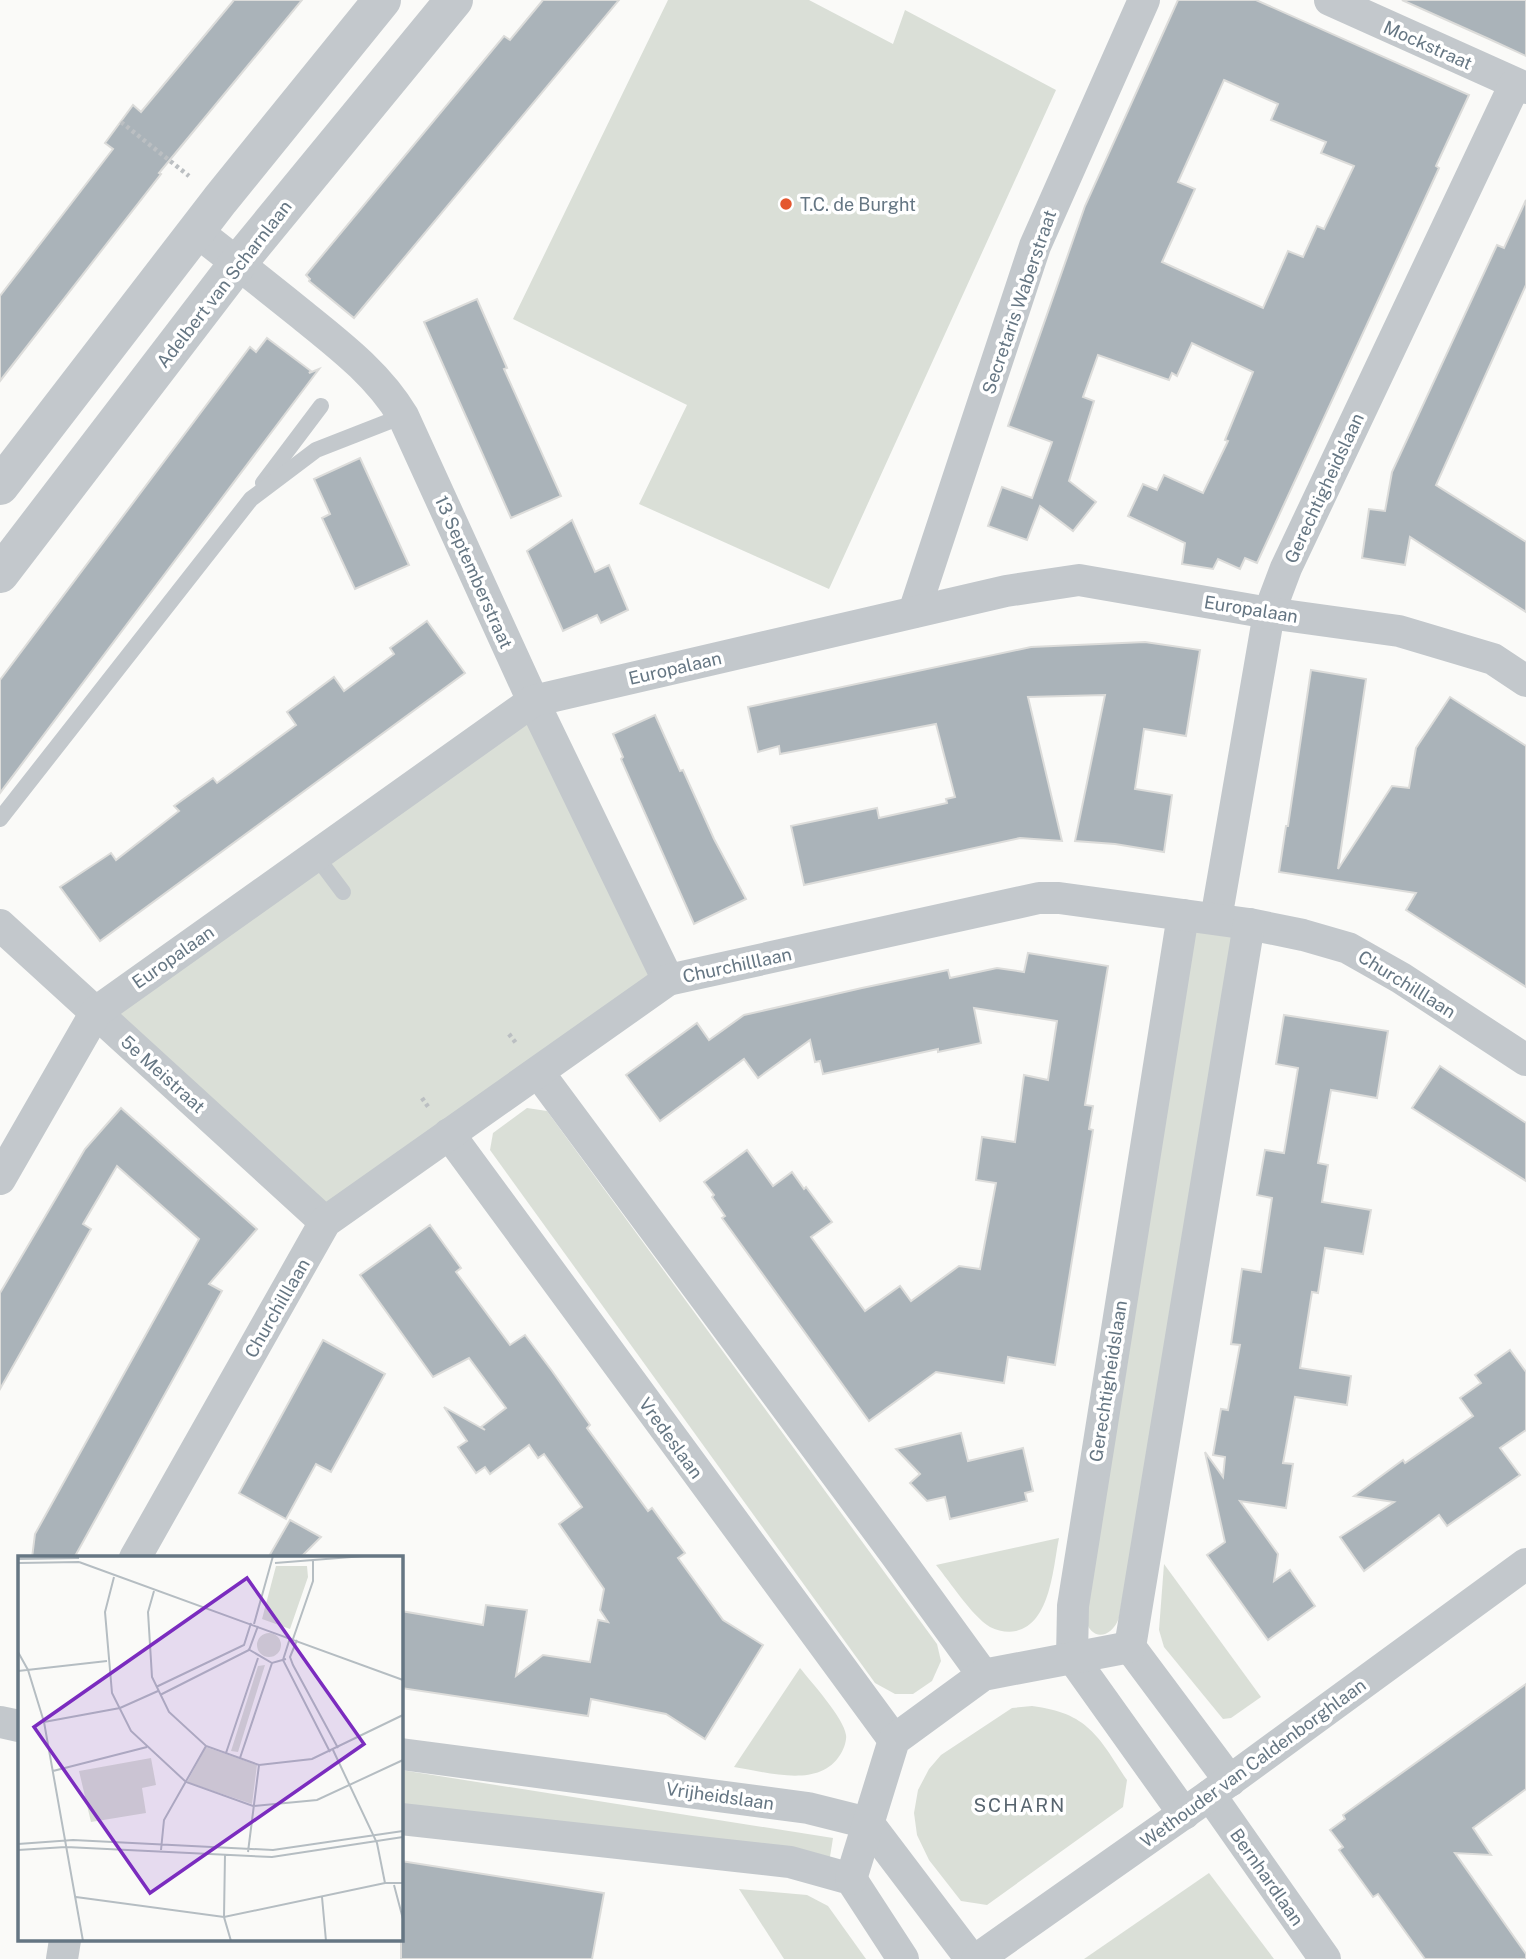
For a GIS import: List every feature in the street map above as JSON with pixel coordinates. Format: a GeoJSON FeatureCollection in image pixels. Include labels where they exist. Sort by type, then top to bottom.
{"type":"FeatureCollection","features":[{"type":"Feature","properties":{"kind":"street"},"geometry":{"type":"LineString","coordinates":[[0,486],[220,200],[382,0]]}},
{"type":"Feature","properties":{"kind":"street","name":"Adelbert van Scharnlaan"},"geometry":{"type":"LineString","coordinates":[[0,574],[238,263],[454,0]]}},
{"type":"Feature","properties":{"kind":"street","name":"Secretaris Waberstraat"},"geometry":{"type":"LineString","coordinates":[[914,612],[1035,246],[1144,0]]}},
{"type":"Feature","properties":{"kind":"street","name":"Mockstraat"},"geometry":{"type":"LineString","coordinates":[[1330,0],[1520,86]]}},
{"type":"Feature","properties":{"kind":"street","name":"Gerechtigheidslaan"},"geometry":{"type":"LineString","coordinates":[[1216,919],[1269,613],[1286,568],[1520,86]]}},
{"type":"Feature","properties":{"kind":"street","name":"13 Septemberstraat"},"geometry":{"type":"LineString","coordinates":[[196,231],[358,362],[391,396],[403,416],[533,701],[668,980]]}},
{"type":"Feature","properties":{"kind":"street","name":"Europalaan"},"geometry":{"type":"LineString","coordinates":[[0,1179],[96,1012],[533,701],[1006,591],[1079,580],[1269,613],[1399,631],[1493,659],[1526,681]]}},
{"type":"Feature","properties":{"kind":"street","name":"Churchilllaan"},"geometry":{"type":"LineString","coordinates":[[136,1556],[326,1222],[668,980],[1039,898],[1059,898],[1249,924],[1348,947],[1401,978],[1526,1060]]}},
{"type":"Feature","properties":{"kind":"street","name":"Gerechtigheidslaan"},"geometry":{"type":"LineString","coordinates":[[1072,1657],[1073,1606],[1183,915]]}},
{"type":"Feature","properties":{"kind":"street"},"geometry":{"type":"LineString","coordinates":[[1220,1788],[1130,1647],[1249,924]]}},
{"type":"Feature","properties":{"kind":"street","name":"5e Meistraat"},"geometry":{"type":"LineString","coordinates":[[0,925],[326,1222]]}},
{"type":"Feature","properties":{"kind":"street"},"geometry":{"type":"LineString","coordinates":[[538,1072],[983,1675]]}},
{"type":"Feature","properties":{"kind":"street","name":"Vredeslaan"},"geometry":{"type":"LineString","coordinates":[[449,1134],[894,1741]]}},
{"type":"Feature","properties":{"kind":"street","name":"Wethouder van Caldenborghlaan"},"geometry":{"type":"LineString","coordinates":[[977,1959],[1184,1814],[1526,1564]]}},
{"type":"Feature","properties":{"kind":"street"},"geometry":{"type":"LineString","coordinates":[[851,1879],[894,1741],[983,1675],[1130,1647]]}},
{"type":"Feature","properties":{"kind":"street"},"geometry":{"type":"LineString","coordinates":[[1072,1657],[1184,1814]]}},
{"type":"Feature","properties":{"kind":"street"},"geometry":{"type":"LineString","coordinates":[[0,1722],[18,1726]]}},
{"type":"Feature","properties":{"kind":"street","name":"Vrijheidslaan"},"geometry":{"type":"LineString","coordinates":[[402,1754],[808,1808],[868,1823]]}},
{"type":"Feature","properties":{"kind":"street","name":"Bernhardlaan"},"geometry":{"type":"LineString","coordinates":[[1220,1788],[1325,1959]]}},
{"type":"Feature","properties":{"kind":"street"},"geometry":{"type":"LineString","coordinates":[[402,1819],[790,1862],[851,1879],[903,1959]]}},
{"type":"Feature","properties":{"kind":"street"},"geometry":{"type":"LineString","coordinates":[[868,1823],[971,1959]]}},
{"type":"Feature","properties":{"kind":"street"},"geometry":{"type":"LineString","coordinates":[[62,1959],[65,1941]]}},
{"type":"Feature","properties":{"kind":"lane"},"geometry":{"type":"LineString","coordinates":[[0,819],[321,406]]}},
{"type":"Feature","properties":{"kind":"lane"},"geometry":{"type":"LineString","coordinates":[[251,499],[316,450],[403,416]]}},
{"type":"Feature","properties":{"kind":"lane"},"geometry":{"type":"LineString","coordinates":[[316,856],[343,892]]}},
{"type":"Feature","properties":{"kind":"path"},"geometry":{"type":"LineString","coordinates":[[121,122],[220,200]]}},
{"type":"Feature","properties":{"kind":"shaded area","name":"T.C. de Burght"},"geometry":{"type":"Polygon","coordinates":[[[668,0],[809,0],[893,44],[905,10],[1056,90],[829,589],[639,504],[687,405],[513,319],[668,0]]]}},
{"type":"Feature","properties":{"kind":"shaded area"},"geometry":{"type":"Polygon","coordinates":[[[530,709],[661,976],[326,1211],[111,1013],[530,709]]]}},
{"type":"Feature","properties":{"kind":"shaded area"},"geometry":{"type":"Polygon","coordinates":[[[1189,922],[1240,933],[1119,1618],[1111,1630],[1101,1635],[1091,1631],[1085,1617],[1189,922]]]}},
{"type":"Feature","properties":{"kind":"shaded area"},"geometry":{"type":"Polygon","coordinates":[[[527,1108],[547,1111],[937,1644],[941,1661],[932,1681],[913,1694],[895,1694],[875,1683],[490,1150],[493,1133],[527,1108]]]}},
{"type":"Feature","properties":{"kind":"shaded area"},"geometry":{"type":"Polygon","coordinates":[[[1059,1538],[1052,1578],[1043,1606],[1028,1626],[1016,1631],[1000,1631],[983,1622],[936,1565],[1059,1538]]]}},
{"type":"Feature","properties":{"kind":"shaded area"},"geometry":{"type":"Polygon","coordinates":[[[1164,1564],[1261,1697],[1231,1718],[1223,1719],[1164,1647],[1159,1630],[1164,1564]]]}},
{"type":"Feature","properties":{"kind":"shaded area"},"geometry":{"type":"Polygon","coordinates":[[[800,1668],[844,1728],[846,1740],[840,1755],[831,1765],[806,1775],[792,1776],[734,1767],[800,1668]]]}},
{"type":"Feature","properties":{"kind":"shaded area"},"geometry":{"type":"Polygon","coordinates":[[[1032,1706],[1066,1714],[1090,1729],[1127,1780],[1123,1807],[987,1905],[961,1901],[929,1860],[917,1835],[914,1813],[918,1790],[929,1769],[941,1755],[1012,1708],[1032,1706]]]}},
{"type":"Feature","properties":{"kind":"shaded area"},"geometry":{"type":"Polygon","coordinates":[[[402,1770],[833,1838],[829,1863],[402,1810],[402,1770]]]}},
{"type":"Feature","properties":{"kind":"shaded area"},"geometry":{"type":"Polygon","coordinates":[[[1209,1873],[1274,1959],[1084,1959],[1209,1873]]]}},
{"type":"Feature","properties":{"kind":"shaded area"},"geometry":{"type":"Polygon","coordinates":[[[739,1889],[807,1895],[828,1906],[866,1959],[784,1959],[739,1889]]]}},
{"type":"Feature","properties":{"kind":"building"},"geometry":{"type":"Polygon","coordinates":[[[234,0],[302,0],[159,173],[161,174],[0,381],[0,296],[113,149],[105,143],[133,105],[141,112],[234,0]]]}},
{"type":"Feature","properties":{"kind":"building"},"geometry":{"type":"Polygon","coordinates":[[[543,0],[619,0],[354,318],[309,281],[306,275],[504,36],[510,40],[543,0]]]}},
{"type":"Feature","properties":{"kind":"building"},"geometry":{"type":"Polygon","coordinates":[[[1178,0],[1256,0],[1469,95],[1436,166],[1439,168],[1257,563],[1245,558],[1240,569],[1218,559],[1213,569],[1182,564],[1185,543],[1128,516],[1143,484],[1157,490],[1164,475],[1203,493],[1228,441],[1225,440],[1253,372],[1192,343],[1177,376],[1172,373],[1169,380],[1098,355],[1083,397],[1094,401],[1069,481],[1096,502],[1073,531],[1040,506],[1027,540],[988,526],[1002,487],[1032,498],[1052,442],[1008,426],[1085,206],[1178,0]],[[1224,80],[1178,182],[1195,189],[1162,262],[1263,308],[1288,251],[1303,257],[1317,226],[1324,229],[1354,166],[1321,153],[1326,142],[1271,120],[1278,104],[1224,80]]]}},
{"type":"Feature","properties":{"kind":"building"},"geometry":{"type":"Polygon","coordinates":[[[1402,0],[1526,0],[1526,56],[1489,39],[1402,0]]]}},
{"type":"Feature","properties":{"kind":"building"},"geometry":{"type":"Polygon","coordinates":[[[1526,200],[1526,285],[1436,485],[1526,542],[1526,612],[1410,537],[1405,565],[1362,558],[1369,509],[1385,511],[1392,472],[1497,245],[1504,248],[1526,200]]]}},
{"type":"Feature","properties":{"kind":"building"},"geometry":{"type":"Polygon","coordinates":[[[477,299],[507,368],[504,369],[561,496],[511,518],[424,322],[477,299]]]}},
{"type":"Feature","properties":{"kind":"building"},"geometry":{"type":"Polygon","coordinates":[[[267,338],[311,371],[309,373],[319,369],[0,793],[0,680],[250,347],[256,352],[267,338]]]}},
{"type":"Feature","properties":{"kind":"building"},"geometry":{"type":"Polygon","coordinates":[[[360,458],[409,565],[355,589],[322,518],[330,514],[314,479],[360,458]]]}},
{"type":"Feature","properties":{"kind":"building"},"geometry":{"type":"Polygon","coordinates":[[[572,520],[595,572],[609,565],[628,610],[601,623],[597,615],[563,631],[527,551],[572,520]]]}},
{"type":"Feature","properties":{"kind":"building"},"geometry":{"type":"Polygon","coordinates":[[[427,621],[465,673],[100,941],[60,887],[111,853],[116,860],[179,811],[174,806],[213,778],[217,783],[296,725],[287,712],[334,677],[344,691],[394,654],[390,648],[427,621]]]}},
{"type":"Feature","properties":{"kind":"building"},"geometry":{"type":"Polygon","coordinates":[[[1145,642],[1200,650],[1186,736],[1144,729],[1135,789],[1172,795],[1164,852],[1075,841],[1105,695],[1028,697],[1062,841],[1020,838],[804,885],[791,826],[877,808],[879,818],[947,803],[946,799],[955,797],[936,724],[780,754],[779,746],[758,752],[748,707],[1031,647],[1145,642]]]}},
{"type":"Feature","properties":{"kind":"building"},"geometry":{"type":"Polygon","coordinates":[[[1311,670],[1366,679],[1338,869],[1392,786],[1409,788],[1416,748],[1450,697],[1526,746],[1526,987],[1406,910],[1416,893],[1279,872],[1311,670]]]}},
{"type":"Feature","properties":{"kind":"building"},"geometry":{"type":"Polygon","coordinates":[[[655,715],[680,771],[683,770],[714,839],[746,899],[694,924],[621,759],[623,757],[613,734],[655,715]]]}},
{"type":"Feature","properties":{"kind":"building"},"geometry":{"type":"Polygon","coordinates":[[[1028,953],[1108,966],[1085,1105],[1093,1106],[1089,1129],[1093,1130],[1055,1365],[1008,1357],[1004,1383],[936,1372],[869,1421],[722,1218],[725,1216],[704,1182],[747,1150],[773,1186],[792,1172],[832,1222],[811,1237],[865,1311],[900,1286],[911,1301],[959,1266],[980,1269],[996,1183],[976,1180],[982,1137],[1015,1142],[1024,1075],[1048,1080],[1057,1021],[974,1008],[981,1043],[938,1052],[938,1049],[823,1074],[820,1061],[815,1062],[810,1040],[758,1078],[744,1059],[660,1121],[626,1075],[697,1023],[709,1040],[744,1015],[862,988],[948,970],[950,978],[997,968],[1024,972],[1028,953]]]}},
{"type":"Feature","properties":{"kind":"building"},"geometry":{"type":"Polygon","coordinates":[[[1284,1015],[1388,1031],[1377,1098],[1331,1090],[1318,1163],[1328,1165],[1322,1202],[1371,1210],[1363,1254],[1325,1248],[1318,1293],[1312,1292],[1300,1368],[1351,1376],[1347,1405],[1295,1397],[1283,1463],[1293,1464],[1286,1508],[1240,1501],[1278,1554],[1274,1581],[1290,1570],[1315,1606],[1268,1640],[1207,1555],[1225,1542],[1205,1452],[1223,1477],[1225,1457],[1213,1455],[1221,1409],[1228,1410],[1240,1345],[1231,1344],[1242,1269],[1261,1272],[1272,1198],[1257,1195],[1265,1150],[1284,1153],[1298,1068],[1276,1064],[1284,1015]]]}},
{"type":"Feature","properties":{"kind":"building"},"geometry":{"type":"Polygon","coordinates":[[[1440,1066],[1526,1123],[1526,1181],[1412,1108],[1440,1066]]]}},
{"type":"Feature","properties":{"kind":"building"},"geometry":{"type":"Polygon","coordinates":[[[121,1108],[257,1229],[209,1284],[222,1291],[75,1556],[32,1556],[35,1534],[199,1239],[117,1166],[83,1224],[91,1229],[0,1389],[0,1293],[85,1149],[121,1108]]]}},
{"type":"Feature","properties":{"kind":"building"},"geometry":{"type":"Polygon","coordinates":[[[430,1225],[461,1268],[456,1272],[510,1345],[525,1335],[552,1371],[590,1425],[587,1428],[648,1511],[652,1508],[685,1553],[678,1558],[723,1620],[763,1645],[705,1739],[666,1714],[591,1699],[588,1716],[402,1688],[402,1611],[483,1625],[486,1605],[527,1610],[516,1676],[543,1655],[590,1662],[598,1620],[608,1622],[600,1610],[604,1589],[559,1524],[582,1507],[544,1454],[538,1458],[529,1445],[490,1474],[485,1467],[476,1473],[458,1447],[467,1441],[444,1407],[485,1430],[481,1427],[506,1408],[469,1358],[433,1377],[360,1275],[430,1225]]]}},
{"type":"Feature","properties":{"kind":"building"},"geometry":{"type":"Polygon","coordinates":[[[323,1340],[385,1374],[331,1472],[316,1464],[286,1519],[239,1493],[323,1340]]]}},
{"type":"Feature","properties":{"kind":"building"},"geometry":{"type":"Polygon","coordinates":[[[1510,1350],[1526,1372],[1526,1430],[1500,1448],[1520,1475],[1447,1526],[1439,1515],[1364,1571],[1340,1537],[1394,1502],[1354,1496],[1403,1460],[1405,1463],[1473,1416],[1460,1398],[1481,1383],[1475,1375],[1510,1350]]]}},
{"type":"Feature","properties":{"kind":"building"},"geometry":{"type":"Polygon","coordinates":[[[961,1433],[968,1461],[1023,1448],[1033,1491],[1025,1493],[1027,1501],[950,1519],[945,1497],[927,1501],[910,1483],[920,1474],[896,1449],[961,1433]]]}},
{"type":"Feature","properties":{"kind":"building"},"geometry":{"type":"Polygon","coordinates":[[[290,1520],[321,1537],[302,1556],[269,1556],[290,1520]]]}},
{"type":"Feature","properties":{"kind":"building"},"geometry":{"type":"Polygon","coordinates":[[[1526,1684],[1526,1789],[1473,1828],[1491,1855],[1455,1853],[1526,1954],[1526,1959],[1425,1959],[1378,1894],[1373,1897],[1339,1850],[1343,1847],[1330,1830],[1345,1819],[1343,1815],[1526,1684]]]}},
{"type":"Feature","properties":{"kind":"building"},"geometry":{"type":"Polygon","coordinates":[[[402,1861],[604,1893],[592,1959],[401,1959],[402,1861]]]}},
{"type":"Feature","properties":{"kind":"place","name":"T.C. de Burght"},"geometry":{"type":"Point","coordinates":[786,204]}},
{"type":"Feature","properties":{"kind":"district","name":"SCHARN"},"geometry":{"type":"Point","coordinates":[1020,1805]}}]}
